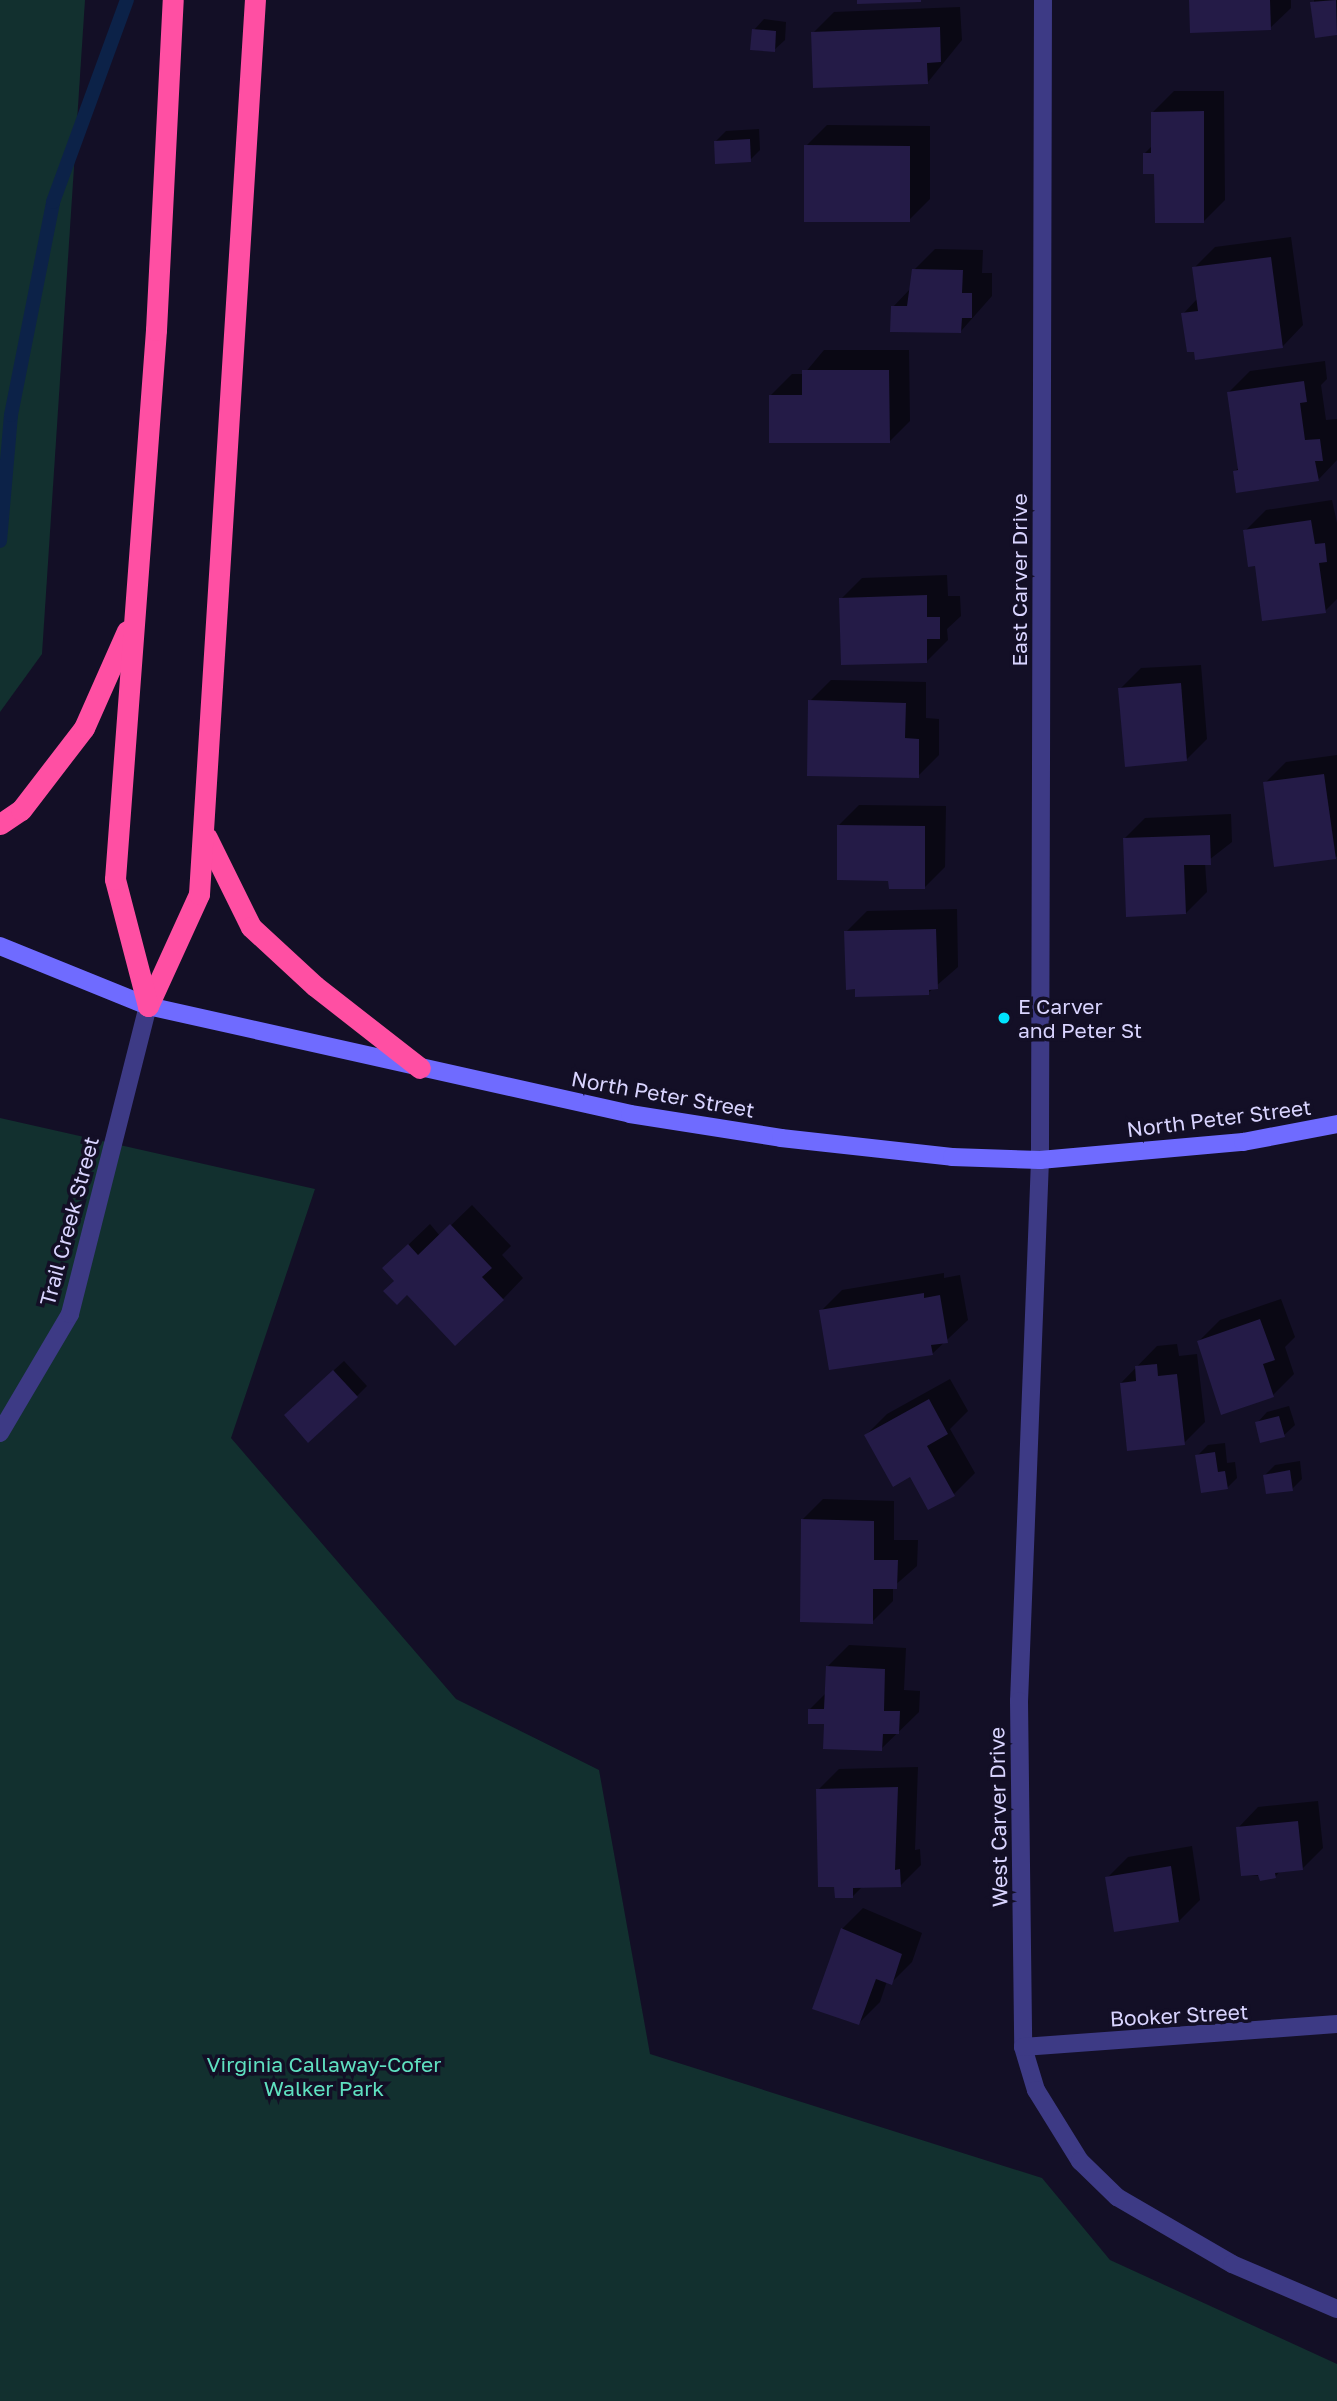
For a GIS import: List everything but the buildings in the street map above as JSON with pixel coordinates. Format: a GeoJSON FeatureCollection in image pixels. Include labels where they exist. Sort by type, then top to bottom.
{"type":"FeatureCollection","features":[{"type":"Feature","properties":{"kind":"highway"},"geometry":{"type":"LineString","coordinates":[[148,1006],[115,879],[156,330],[173,0]]}},
{"type":"Feature","properties":{"kind":"highway"},"geometry":{"type":"LineString","coordinates":[[148,1006],[200,894],[254,0]]}},
{"type":"Feature","properties":{"kind":"highway"},"geometry":{"type":"LineString","coordinates":[[0,824],[20,810],[84,728],[134,617]]}},
{"type":"Feature","properties":{"kind":"highway"},"geometry":{"type":"LineString","coordinates":[[205,833],[222,876],[251,927],[315,986],[421,1068]]}},
{"type":"Feature","properties":{"kind":"street","name":"East Carver Drive"},"geometry":{"type":"LineString","coordinates":[[1040,1160],[1044,0]]}},
{"type":"Feature","properties":{"kind":"street","name":"North Peter Street"},"geometry":{"type":"LineString","coordinates":[[0,946],[148,1006],[629,1114],[780,1138],[953,1157],[1040,1160],[1243,1142],[1337,1124]]}},
{"type":"Feature","properties":{"kind":"street","name":"Trail Creek Street"},"geometry":{"type":"LineString","coordinates":[[0,1433],[69,1314],[148,1006]]}},
{"type":"Feature","properties":{"kind":"street","name":"West Carver Drive"},"geometry":{"type":"LineString","coordinates":[[1040,1160],[1019,1701],[1023,2047],[1036,2090],[1080,2161],[1117,2197],[1232,2264],[1337,2309]]}},
{"type":"Feature","properties":{"kind":"street","name":"Booker Street"},"geometry":{"type":"LineString","coordinates":[[1023,2047],[1337,2024]]}},
{"type":"Feature","properties":{"kind":"green space"},"geometry":{"type":"Polygon","coordinates":[[[0,0],[85,0],[42,654],[0,712],[0,0]]]}},
{"type":"Feature","properties":{"kind":"green space","name":"Virginia Callaway-Cofer Walker Park"},"geometry":{"type":"Polygon","coordinates":[[[0,1118],[315,1189],[231,1438],[456,1699],[599,1770],[650,2054],[1042,2178],[1110,2260],[1337,2364],[1337,2401],[0,2401],[0,1118]]]}},
{"type":"Feature","properties":{"kind":"waterway"},"geometry":{"type":"LineString","coordinates":[[0,541],[11,415],[53,202],[127,0]]}},
{"type":"Feature","properties":{"kind":"place","name":"E Carver and Peter St"},"geometry":{"type":"Point","coordinates":[1004,1018]}}]}
